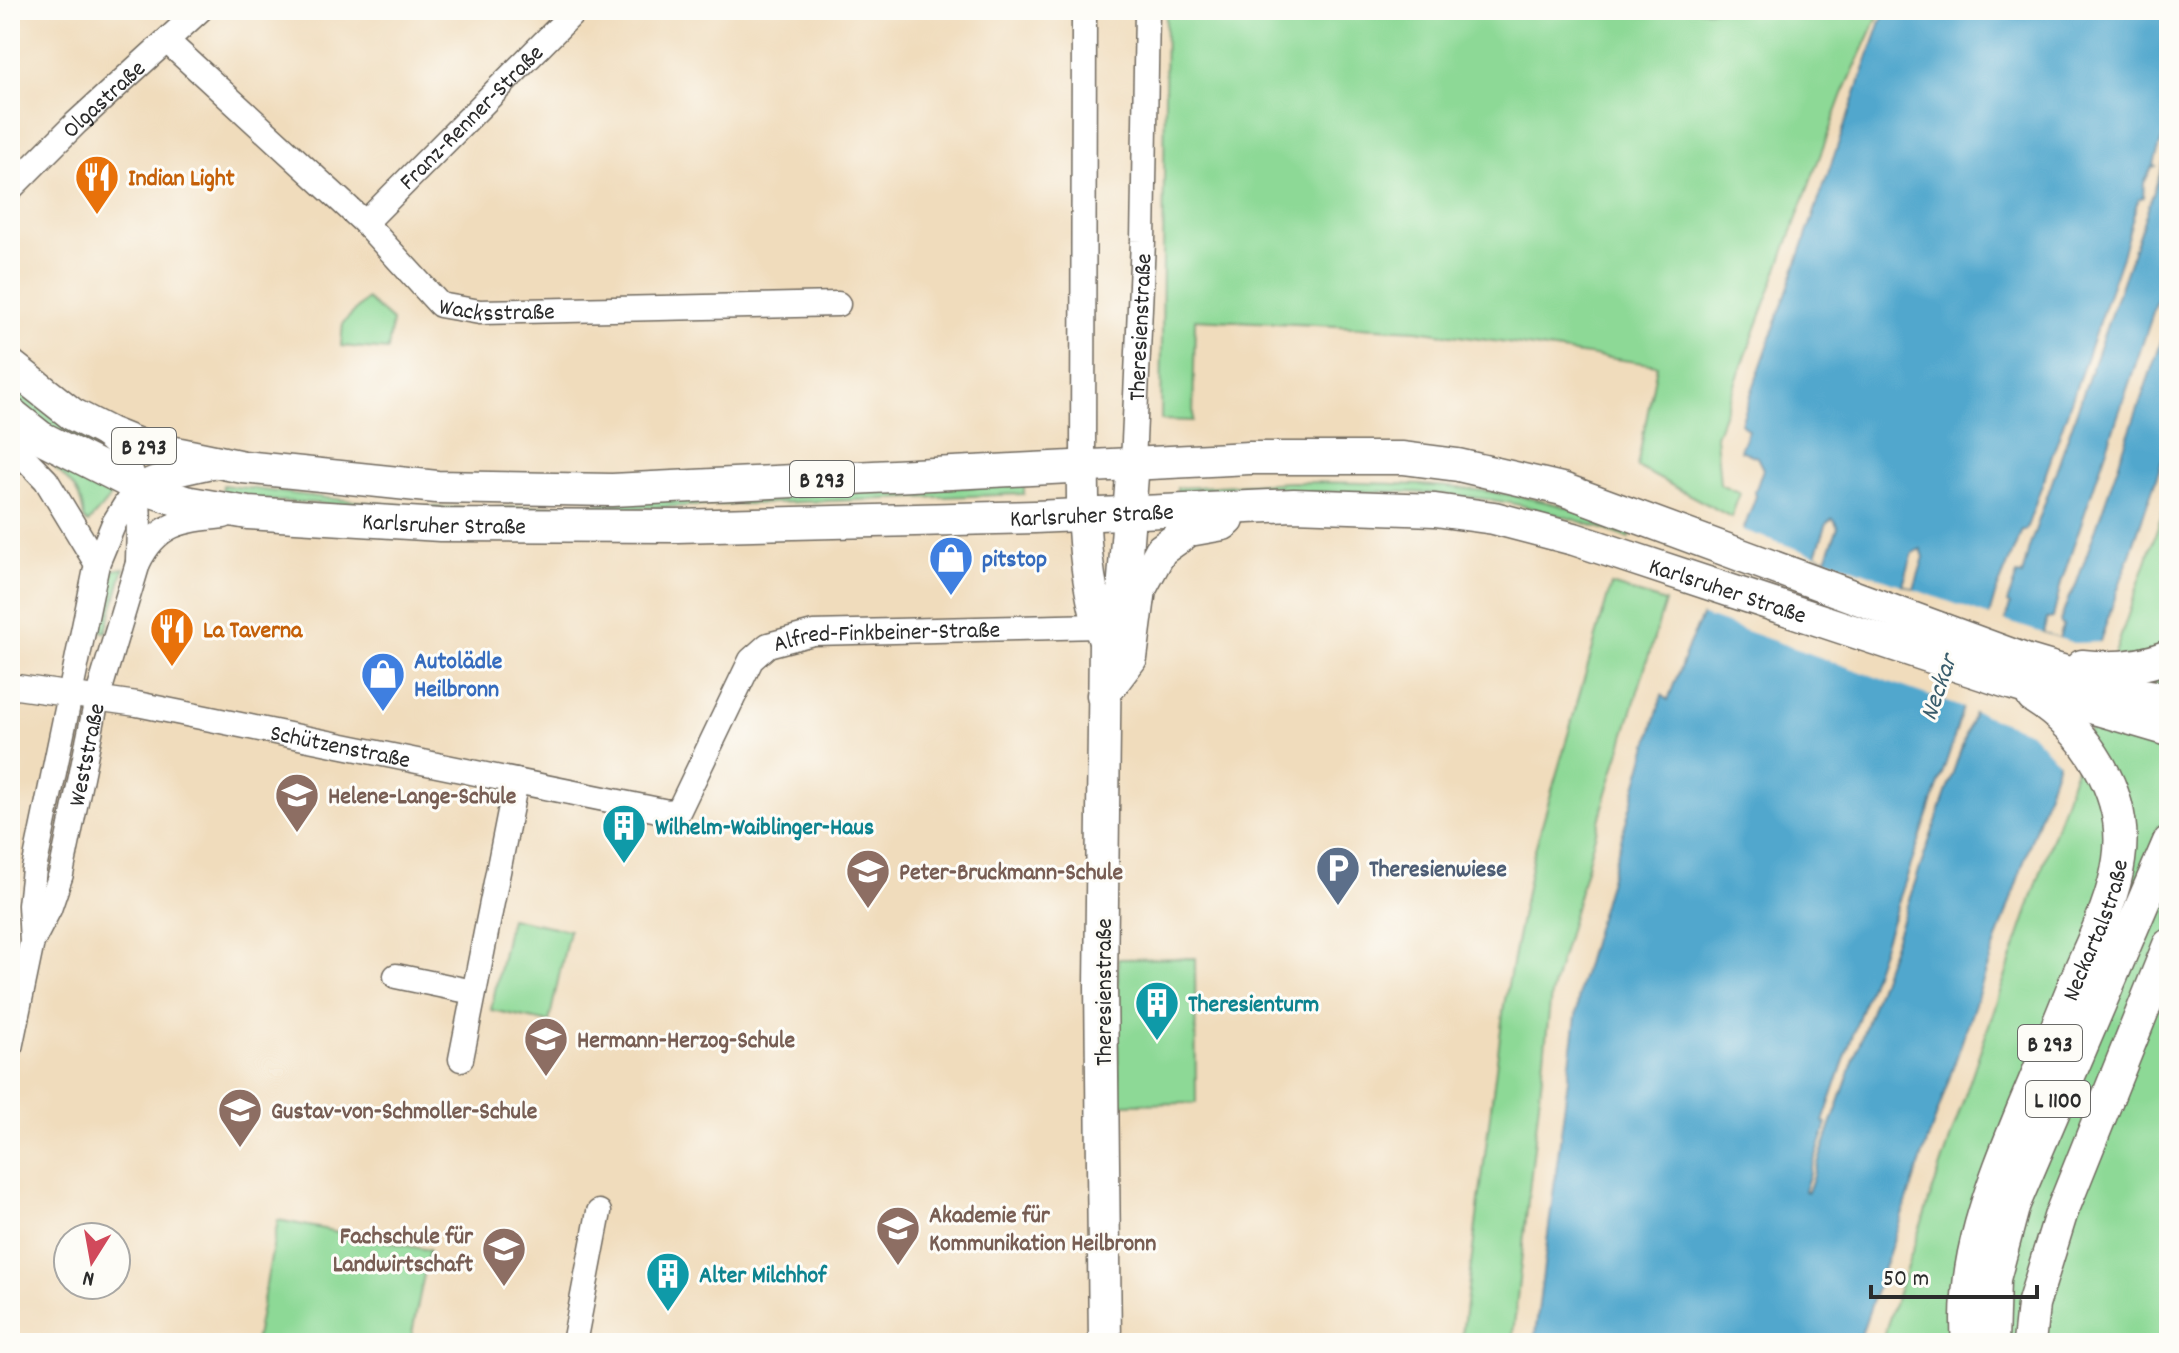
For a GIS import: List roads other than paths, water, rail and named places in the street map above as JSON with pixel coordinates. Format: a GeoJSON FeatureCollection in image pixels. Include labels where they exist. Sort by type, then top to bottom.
{"type":"FeatureCollection","features":[{"type":"Feature","properties":{"kind":"main road","name":"Weststraße"},"geometry":{"type":"LineString","coordinates":[[10,365],[72,414]]}},
{"type":"Feature","properties":{"kind":"main road","name":"B 293"},"geometry":{"type":"LineString","coordinates":[[10,413],[40,437],[137,486]]}},
{"type":"Feature","properties":{"kind":"main road","name":"Karlsruher Straße"},"geometry":{"type":"LineString","coordinates":[[72,414],[141,446],[222,464],[318,477],[437,487],[612,490],[1249,458],[1403,458],[1458,465],[1562,489],[2019,672]]}},
{"type":"Feature","properties":{"kind":"main road","name":"Theresienstraße"},"geometry":{"type":"LineString","coordinates":[[1102,633],[1123,592],[1133,463]]}},
{"type":"Feature","properties":{"kind":"main road","name":"Theresienstraße"},"geometry":{"type":"LineString","coordinates":[[1083,466],[1083,515],[1102,633],[1101,986],[1105,1343]]}},
{"type":"Feature","properties":{"kind":"main road","name":"Karlsruher Straße"},"geometry":{"type":"LineString","coordinates":[[137,486],[185,502],[248,513],[440,525],[631,526],[1083,515],[1294,505],[1435,510],[1494,518],[1574,539],[2019,672],[2111,688]]}},
{"type":"Feature","properties":{"kind":"main road"},"geometry":{"type":"LineString","coordinates":[[1103,695],[1131,658],[1140,589],[1161,550],[1189,530],[1223,524],[1242,507]]}},
{"type":"Feature","properties":{"kind":"main road"},"geometry":{"type":"LineString","coordinates":[[2111,688],[2169,656]]}},
{"type":"Feature","properties":{"kind":"main road"},"geometry":{"type":"LineString","coordinates":[[2019,672],[2091,667],[2111,688],[2169,730]]}},
{"type":"Feature","properties":{"kind":"main road","name":"Neckartalstraße"},"geometry":{"type":"LineString","coordinates":[[1968,1343],[1969,1270],[1988,1194],[2106,908],[2120,858],[2112,791],[2089,748],[2019,672]]}},
{"type":"Feature","properties":{"kind":"main road"},"geometry":{"type":"LineString","coordinates":[[2111,688],[2169,699]]}},
{"type":"Feature","properties":{"kind":"main road","name":"Neckartalstraße"},"geometry":{"type":"LineString","coordinates":[[1992,1343],[1994,1279],[2014,1204],[2169,842]]}},
{"type":"Feature","properties":{"kind":"main road"},"geometry":{"type":"LineString","coordinates":[[2029,1343],[2033,1305],[2061,1214],[2169,945]]}},
{"type":"Feature","properties":{"kind":"street","name":"Olgastraße"},"geometry":{"type":"LineString","coordinates":[[10,189],[76,123],[200,10]]}},
{"type":"Feature","properties":{"kind":"street","name":"Franz-Renner-Straße"},"geometry":{"type":"LineString","coordinates":[[365,223],[576,10]]}},
{"type":"Feature","properties":{"kind":"street","name":"Theresienstraße"},"geometry":{"type":"LineString","coordinates":[[1083,466],[1084,10]]}},
{"type":"Feature","properties":{"kind":"street","name":"Theresienstraße"},"geometry":{"type":"LineString","coordinates":[[1133,463],[1143,241],[1147,10]]}},
{"type":"Feature","properties":{"kind":"street","name":"Wacksstraße"},"geometry":{"type":"LineString","coordinates":[[168,42],[365,223],[440,305],[476,312],[838,304]]}},
{"type":"Feature","properties":{"kind":"street","name":"Weststraße"},"geometry":{"type":"LineString","coordinates":[[72,414],[107,437],[131,466],[137,486],[138,563]]}},
{"type":"Feature","properties":{"kind":"street"},"geometry":{"type":"LineString","coordinates":[[10,443],[46,480],[97,564]]}},
{"type":"Feature","properties":{"kind":"street","name":"Karlsruher Straße"},"geometry":{"type":"LineString","coordinates":[[137,486],[153,479],[222,464]]}},
{"type":"Feature","properties":{"kind":"street","name":"Weststraße"},"geometry":{"type":"LineString","coordinates":[[10,1048],[34,869],[97,564],[114,523],[137,486]]}},
{"type":"Feature","properties":{"kind":"street","name":"Weststraße"},"geometry":{"type":"LineString","coordinates":[[24,952],[49,909],[61,874],[97,699],[138,563],[147,543],[163,529],[209,517],[248,513]]}},
{"type":"Feature","properties":{"kind":"street","name":"Alfred-Finkbeiner-Straße"},"geometry":{"type":"LineString","coordinates":[[679,810],[751,660],[768,645],[813,633],[1102,633]]}},
{"type":"Feature","properties":{"kind":"street","name":"Schützenstraße"},"geometry":{"type":"LineString","coordinates":[[10,686],[137,704],[668,812],[679,810]]}},
{"type":"Feature","properties":{"kind":"street"},"geometry":{"type":"LineString","coordinates":[[461,1059],[516,781]]}},
{"type":"Feature","properties":{"kind":"street"},"geometry":{"type":"LineString","coordinates":[[396,976],[473,992]]}},
{"type":"Feature","properties":{"kind":"street"},"geometry":{"type":"LineString","coordinates":[[574,1343],[599,1212]]}},
{"type":"Feature","properties":{"kind":"water","name":"Neckar"},"geometry":{"type":"Polygon","coordinates":[[[1885,10],[2169,10],[2169,118],[2154,164],[2156,166],[2152,167],[2144,183],[2143,197],[2138,199],[2122,256],[2026,530],[2022,530],[1995,595],[1952,745],[1823,1122],[1827,1124],[1804,1191],[1808,1192],[2006,619],[2010,605],[2007,603],[2017,575],[2022,576],[2029,548],[2169,148],[2169,266],[2061,583],[2053,618],[2047,619],[2043,633],[2059,639],[2063,626],[2060,622],[2075,588],[2169,319],[2169,441],[1858,1343],[1534,1343],[1580,985],[1662,695],[1668,700],[1689,644],[1743,531],[1756,496],[1763,469],[1757,457],[1740,450],[1748,430],[1741,423],[1885,10]],[[1833,519],[1827,523],[1816,555],[1826,559],[1838,527],[1833,519]],[[1921,549],[1913,553],[1903,585],[1914,589],[1924,557],[1921,549]]]}},
{"type":"Feature","properties":{"kind":"place","name":"Indian Light"},"geometry":{"type":"Point","coordinates":[97,216]}},
{"type":"Feature","properties":{"kind":"place","name":"pitstop"},"geometry":{"type":"Point","coordinates":[951,597]}},
{"type":"Feature","properties":{"kind":"place","name":"La Taverna"},"geometry":{"type":"Point","coordinates":[172,668]}},
{"type":"Feature","properties":{"kind":"place","name":"Autolädle Heilbronn"},"geometry":{"type":"Point","coordinates":[383,713]}},
{"type":"Feature","properties":{"kind":"place","name":"Helene-Lange-Schule"},"geometry":{"type":"Point","coordinates":[297,834]}},
{"type":"Feature","properties":{"kind":"place","name":"Wilhelm-Waiblinger-Haus"},"geometry":{"type":"Point","coordinates":[624,865]}},
{"type":"Feature","properties":{"kind":"place","name":"Theresienwiese"},"geometry":{"type":"Point","coordinates":[1338,907]}},
{"type":"Feature","properties":{"kind":"place","name":"Peter-Bruckmann-Schule"},"geometry":{"type":"Point","coordinates":[868,910]}},
{"type":"Feature","properties":{"kind":"place","name":"Theresienturm"},"geometry":{"type":"Point","coordinates":[1157,1042]}},
{"type":"Feature","properties":{"kind":"place","name":"Hermann-Herzog-Schule"},"geometry":{"type":"Point","coordinates":[546,1078]}},
{"type":"Feature","properties":{"kind":"place","name":"Gustav-von-Schmoller-Schule"},"geometry":{"type":"Point","coordinates":[240,1149]}},
{"type":"Feature","properties":{"kind":"place","name":"Akademie für Kommunikation Heilbronn"},"geometry":{"type":"Point","coordinates":[898,1267]}},
{"type":"Feature","properties":{"kind":"place","name":"Fachschule für Landwirtschaft"},"geometry":{"type":"Point","coordinates":[504,1288]}},
{"type":"Feature","properties":{"kind":"place","name":"Alter Milchhof"},"geometry":{"type":"Point","coordinates":[668,1313]}}]}
